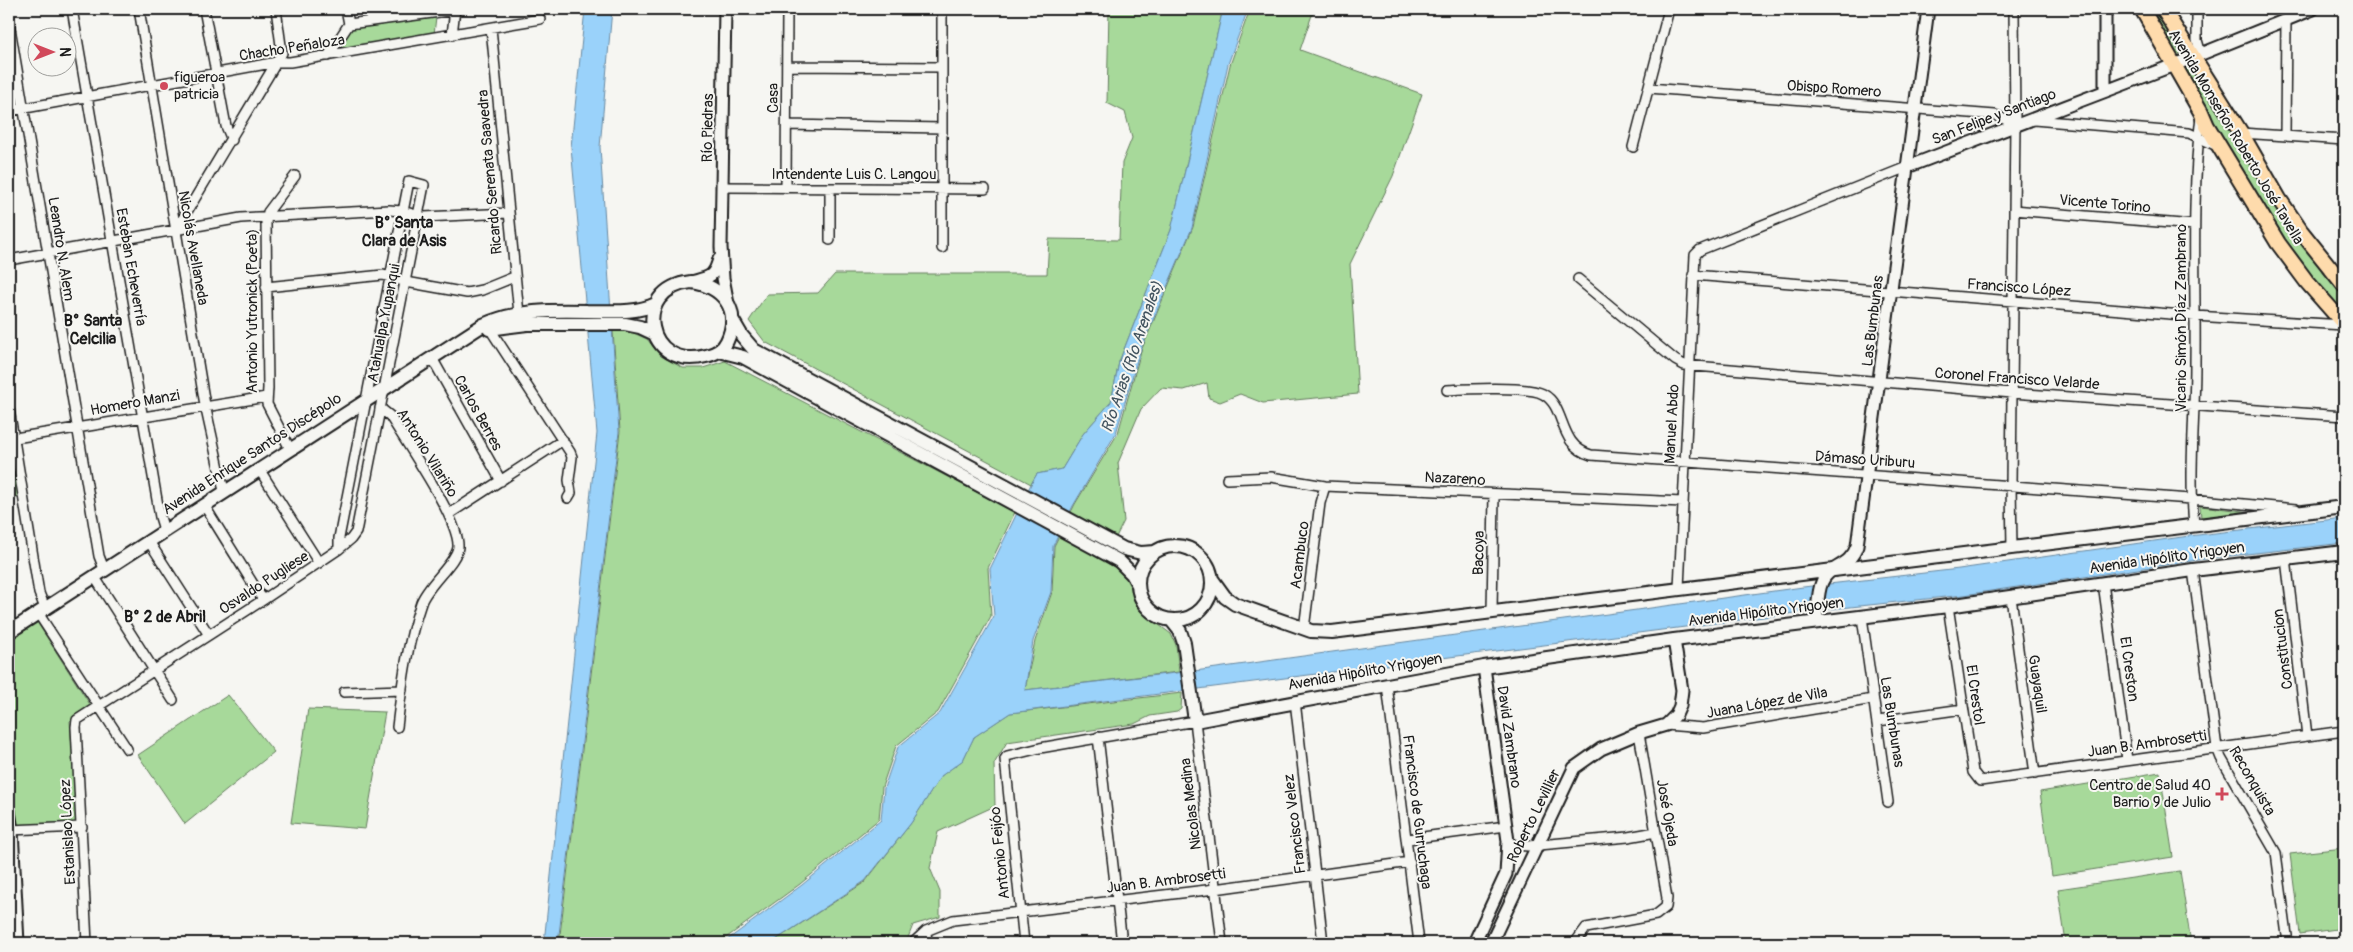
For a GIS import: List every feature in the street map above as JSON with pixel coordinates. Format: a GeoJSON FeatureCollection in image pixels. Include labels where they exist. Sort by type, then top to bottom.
{"type":"FeatureCollection","features":[{"type":"Feature","properties":{"kind":"highway","name":"Avenida Monseñor Roberto José Tavella"},"geometry":{"type":"LineString","coordinates":[[2142,9],[2220,148],[2288,257],[2344,324]]}},
{"type":"Feature","properties":{"kind":"highway","name":"Avenida Monseñor Roberto José Tavella"},"geometry":{"type":"LineString","coordinates":[[2163,9],[2197,56],[2279,199],[2300,230],[2344,285]]}},
{"type":"Feature","properties":{"kind":"main road"},"geometry":{"type":"LineString","coordinates":[[732,319],[728,339],[718,351],[703,357],[682,358],[664,348],[655,334],[651,318],[656,304],[670,288],[680,283],[691,282],[712,287],[719,291],[728,304],[732,319],[742,336],[754,350],[1121,555],[1138,586],[1143,602],[1148,609],[1163,619],[1172,621],[1188,619],[1195,615]]}},
{"type":"Feature","properties":{"kind":"main road"},"geometry":{"type":"LineString","coordinates":[[463,339],[490,329],[527,324],[576,324],[625,318],[656,304]]}},
{"type":"Feature","properties":{"kind":"main road","name":"Avenida Enrique Santos Discépolo"},"geometry":{"type":"LineString","coordinates":[[9,632],[148,540],[483,325],[519,314],[572,311],[625,318]]}},
{"type":"Feature","properties":{"kind":"main road"},"geometry":{"type":"LineString","coordinates":[[625,318],[655,334]]}},
{"type":"Feature","properties":{"kind":"main road"},"geometry":{"type":"LineString","coordinates":[[718,351],[743,357],[993,484]]}},
{"type":"Feature","properties":{"kind":"main road","name":"Avenida Hipólito Yrigoyen"},"geometry":{"type":"LineString","coordinates":[[1212,579],[1230,601],[1304,629],[1332,632],[2344,507]]}},
{"type":"Feature","properties":{"kind":"main road"},"geometry":{"type":"LineString","coordinates":[[1121,555],[1154,552],[1175,546],[1191,550],[1204,559],[1212,579],[1210,596],[1207,603],[1190,622],[1185,649]]}},
{"type":"Feature","properties":{"kind":"main road"},"geometry":{"type":"LineString","coordinates":[[1138,586],[1142,566],[1154,552]]}},
{"type":"Feature","properties":{"kind":"main road","name":"Avenida Hipólito Yrigoyen"},"geometry":{"type":"LineString","coordinates":[[1195,721],[1484,667],[1674,640],[1816,617],[1862,616],[1948,606],[2193,570],[2344,552]]}},
{"type":"Feature","properties":{"kind":"main road"},"geometry":{"type":"LineString","coordinates":[[1172,621],[1180,631],[1185,649],[1195,721]]}},
{"type":"Feature","properties":{"kind":"street","name":"Esteban Echeverría"},"geometry":{"type":"LineString","coordinates":[[72,9],[142,416],[164,530]]}},
{"type":"Feature","properties":{"kind":"street","name":"Nicolás Avellaneda"},"geometry":{"type":"LineString","coordinates":[[138,9],[206,405],[224,491]]}},
{"type":"Feature","properties":{"kind":"street"},"geometry":{"type":"LineString","coordinates":[[204,9],[226,126],[232,140]]}},
{"type":"Feature","properties":{"kind":"street"},"geometry":{"type":"LineString","coordinates":[[176,230],[232,140],[282,53],[276,9]]}},
{"type":"Feature","properties":{"kind":"street"},"geometry":{"type":"LineString","coordinates":[[328,56],[349,24],[346,9]]}},
{"type":"Feature","properties":{"kind":"street","name":"Río Piedras"},"geometry":{"type":"LineString","coordinates":[[721,248],[724,9]]}},
{"type":"Feature","properties":{"kind":"street","name":"Casa"},"geometry":{"type":"LineString","coordinates":[[786,188],[787,9]]}},
{"type":"Feature","properties":{"kind":"street"},"geometry":{"type":"LineString","coordinates":[[942,9],[942,248]]}},
{"type":"Feature","properties":{"kind":"street"},"geometry":{"type":"LineString","coordinates":[[1633,147],[1669,9]]}},
{"type":"Feature","properties":{"kind":"street","name":"Las Bumbunas"},"geometry":{"type":"LineString","coordinates":[[1821,582],[1830,573],[1849,562],[1857,546],[1928,9]]}},
{"type":"Feature","properties":{"kind":"street"},"geometry":{"type":"LineString","coordinates":[[2012,549],[2014,9]]}},
{"type":"Feature","properties":{"kind":"street"},"geometry":{"type":"LineString","coordinates":[[2105,9],[2106,91]]}},
{"type":"Feature","properties":{"kind":"street"},"geometry":{"type":"LineString","coordinates":[[2197,56],[2198,9]]}},
{"type":"Feature","properties":{"kind":"street","name":"San Felipe y Santiago"},"geometry":{"type":"LineString","coordinates":[[1693,261],[1700,250],[2015,124],[2174,65],[2312,9]]}},
{"type":"Feature","properties":{"kind":"street"},"geometry":{"type":"LineString","coordinates":[[349,24],[455,10],[452,35]]}},
{"type":"Feature","properties":{"kind":"street","name":"Chacho Peñaloza"},"geometry":{"type":"LineString","coordinates":[[9,111],[277,62],[328,56],[540,19]]}},
{"type":"Feature","properties":{"kind":"street"},"geometry":{"type":"LineString","coordinates":[[2285,136],[2286,19]]}},
{"type":"Feature","properties":{"kind":"street","name":"Leandro N. Alem"},"geometry":{"type":"LineString","coordinates":[[9,22],[99,556],[99,572],[173,700]]}},
{"type":"Feature","properties":{"kind":"street","name":"Ricardo Serenata Saavedra"},"geometry":{"type":"LineString","coordinates":[[490,28],[519,314]]}},
{"type":"Feature","properties":{"kind":"street"},"geometry":{"type":"LineString","coordinates":[[787,66],[941,67]]}},
{"type":"Feature","properties":{"kind":"street","name":"Obispo Romero"},"geometry":{"type":"LineString","coordinates":[[1649,88],[1995,115],[2015,124]]}},
{"type":"Feature","properties":{"kind":"street","name":"Vicario Simón Díaz Zambrano"},"geometry":{"type":"LineString","coordinates":[[2194,525],[2191,498],[2195,406],[2194,225],[2198,136],[2201,112]]}},
{"type":"Feature","properties":{"kind":"street"},"geometry":{"type":"LineString","coordinates":[[2028,119],[2181,132],[2198,136],[2220,148]]}},
{"type":"Feature","properties":{"kind":"street"},"geometry":{"type":"LineString","coordinates":[[786,125],[942,128]]}},
{"type":"Feature","properties":{"kind":"street"},"geometry":{"type":"LineString","coordinates":[[2241,133],[2344,140]]}},
{"type":"Feature","properties":{"kind":"street","name":"Antonio Yutronick (Poeta)"},"geometry":{"type":"LineString","coordinates":[[290,449],[267,404],[266,397],[268,388],[267,216],[295,176]]}},
{"type":"Feature","properties":{"kind":"street","name":"Atahualpa Yupanqui"},"geometry":{"type":"LineString","coordinates":[[408,181],[424,185],[406,282],[356,532],[339,550],[339,538],[408,181]]}},
{"type":"Feature","properties":{"kind":"street","name":"Intendente Luis C. Langou"},"geometry":{"type":"LineString","coordinates":[[723,187],[985,189]]}},
{"type":"Feature","properties":{"kind":"street"},"geometry":{"type":"LineString","coordinates":[[830,188],[830,240]]}},
{"type":"Feature","properties":{"kind":"street","name":"Vicente Torino"},"geometry":{"type":"LineString","coordinates":[[2014,210],[2194,225]]}},
{"type":"Feature","properties":{"kind":"street"},"geometry":{"type":"LineString","coordinates":[[9,260],[229,220],[267,216],[402,211],[418,216],[508,213]]}},
{"type":"Feature","properties":{"kind":"street"},"geometry":{"type":"LineString","coordinates":[[691,282],[710,276],[715,272],[721,248]]}},
{"type":"Feature","properties":{"kind":"street"},"geometry":{"type":"LineString","coordinates":[[721,248],[723,278],[728,304]]}},
{"type":"Feature","properties":{"kind":"street","name":"Manuel Abdo"},"geometry":{"type":"LineString","coordinates":[[1679,588],[1693,261]]}},
{"type":"Feature","properties":{"kind":"street"},"geometry":{"type":"LineString","coordinates":[[266,287],[377,275],[467,292],[482,290],[514,277]]}},
{"type":"Feature","properties":{"kind":"street","name":"Francisco López"},"geometry":{"type":"LineString","coordinates":[[1693,275],[2195,316],[2344,324]]}},
{"type":"Feature","properties":{"kind":"street"},"geometry":{"type":"LineString","coordinates":[[1578,279],[1674,360],[1688,366]]}},
{"type":"Feature","properties":{"kind":"street"},"geometry":{"type":"LineString","coordinates":[[490,329],[563,440],[572,457],[570,480],[572,493],[568,498]]}},
{"type":"Feature","properties":{"kind":"street","name":"Carlos Berres"},"geometry":{"type":"LineString","coordinates":[[432,358],[501,481]]}},
{"type":"Feature","properties":{"kind":"street","name":"Coronel Francisco Velarde"},"geometry":{"type":"LineString","coordinates":[[1688,366],[2012,393],[2344,416]]}},
{"type":"Feature","properties":{"kind":"street","name":"Dámaso Uriburu"},"geometry":{"type":"LineString","coordinates":[[1447,390],[1475,388],[1538,392],[1551,402],[1573,446],[1583,452],[1601,456],[2191,498],[2314,511]]}},
{"type":"Feature","properties":{"kind":"street","name":"Homero Manzi"},"geometry":{"type":"LineString","coordinates":[[11,439],[206,405],[266,397]]}},
{"type":"Feature","properties":{"kind":"street","name":"Antonio Vilariño"},"geometry":{"type":"LineString","coordinates":[[380,408],[390,416],[449,514],[457,532],[458,548],[456,555],[431,585],[421,602],[407,654],[397,727]]}},
{"type":"Feature","properties":{"kind":"street"},"geometry":{"type":"LineString","coordinates":[[9,409],[11,439],[41,611],[98,706],[127,749]]}},
{"type":"Feature","properties":{"kind":"street"},"geometry":{"type":"LineString","coordinates":[[449,514],[563,440]]}},
{"type":"Feature","properties":{"kind":"street"},"geometry":{"type":"LineString","coordinates":[[259,469],[319,563]]}},
{"type":"Feature","properties":{"kind":"street","name":"Nazareno"},"geometry":{"type":"LineString","coordinates":[[1227,479],[1271,477],[1325,486],[1683,502]]}},
{"type":"Feature","properties":{"kind":"street","name":"Acambuco"},"geometry":{"type":"LineString","coordinates":[[1304,629],[1320,503],[1325,486]]}},
{"type":"Feature","properties":{"kind":"street","name":"Bacoya"},"geometry":{"type":"LineString","coordinates":[[1492,611],[1494,495]]}},
{"type":"Feature","properties":{"kind":"street"},"geometry":{"type":"LineString","coordinates":[[204,505],[263,600]]}},
{"type":"Feature","properties":{"kind":"street"},"geometry":{"type":"LineString","coordinates":[[148,540],[209,635]]}},
{"type":"Feature","properties":{"kind":"street","name":"Osvaldo Pugliese"},"geometry":{"type":"LineString","coordinates":[[78,720],[339,550]]}},
{"type":"Feature","properties":{"kind":"street","name":"Constitucion"},"geometry":{"type":"LineString","coordinates":[[2286,559],[2307,736]]}},
{"type":"Feature","properties":{"kind":"street","name":"Reconquista"},"geometry":{"type":"LineString","coordinates":[[2193,570],[2217,748],[2276,853],[2288,943]]}},
{"type":"Feature","properties":{"kind":"street"},"geometry":{"type":"LineString","coordinates":[[1804,573],[1814,575],[1821,582],[1816,617]]}},
{"type":"Feature","properties":{"kind":"street","name":"El Creston"},"geometry":{"type":"LineString","coordinates":[[2103,583],[2127,760]]}},
{"type":"Feature","properties":{"kind":"street","name":"Guayaquil"},"geometry":{"type":"LineString","coordinates":[[2011,597],[2035,774]]}},
{"type":"Feature","properties":{"kind":"street","name":"El Crestol"},"geometry":{"type":"LineString","coordinates":[[1948,606],[1972,772],[1977,779],[1983,782]]}},
{"type":"Feature","properties":{"kind":"street","name":"Las Bumbunas"},"geometry":{"type":"LineString","coordinates":[[1862,616],[1872,699],[1878,721],[1888,802]]}},
{"type":"Feature","properties":{"kind":"street"},"geometry":{"type":"LineString","coordinates":[[1666,725],[1676,715],[1682,698],[1674,640]]}},
{"type":"Feature","properties":{"kind":"street","name":"David Zambrano"},"geometry":{"type":"LineString","coordinates":[[1484,667],[1508,841],[1506,874]]}},
{"type":"Feature","properties":{"kind":"street","name":"Francisco de Gurruchaga"},"geometry":{"type":"LineString","coordinates":[[1387,685],[1408,839],[1419,943]]}},
{"type":"Feature","properties":{"kind":"street"},"geometry":{"type":"LineString","coordinates":[[344,692],[402,690]]}},
{"type":"Feature","properties":{"kind":"street","name":"Juana López de Vila"},"geometry":{"type":"LineString","coordinates":[[1666,725],[1703,728],[1872,699]]}},
{"type":"Feature","properties":{"kind":"street","name":"Francisco Velez"},"geometry":{"type":"LineString","coordinates":[[1295,701],[1323,943]]}},
{"type":"Feature","properties":{"kind":"street"},"geometry":{"type":"LineString","coordinates":[[1878,721],[1963,709]]}},
{"type":"Feature","properties":{"kind":"street","name":"Estanislao López"},"geometry":{"type":"LineString","coordinates":[[78,720],[76,727],[87,943]]}},
{"type":"Feature","properties":{"kind":"street"},"geometry":{"type":"LineString","coordinates":[[1122,943],[1098,737],[1195,721]]}},
{"type":"Feature","properties":{"kind":"street","name":"Nicolas Medina"},"geometry":{"type":"LineString","coordinates":[[1195,721],[1222,943]]}},
{"type":"Feature","properties":{"kind":"street","name":"Roberto Levillier"},"geometry":{"type":"LineString","coordinates":[[1491,943],[1574,768],[1601,749],[1639,733],[1666,725]]}},
{"type":"Feature","properties":{"kind":"street","name":"Juan B. Ambrosetti"},"geometry":{"type":"LineString","coordinates":[[1983,782],[2127,760],[2344,731]]}},
{"type":"Feature","properties":{"kind":"street","name":"José Ojeda"},"geometry":{"type":"LineString","coordinates":[[1575,943],[1586,928],[1661,913],[1666,907],[1667,898],[1639,733]]}},
{"type":"Feature","properties":{"kind":"street","name":"Antonio Feijóo"},"geometry":{"type":"LineString","coordinates":[[1024,943],[1005,760],[1012,753],[1098,737]]}},
{"type":"Feature","properties":{"kind":"street"},"geometry":{"type":"LineString","coordinates":[[9,811],[18,943]]}},
{"type":"Feature","properties":{"kind":"street"},"geometry":{"type":"LineString","coordinates":[[1408,839],[1506,826]]}},
{"type":"Feature","properties":{"kind":"street"},"geometry":{"type":"LineString","coordinates":[[10,830],[82,827]]}},
{"type":"Feature","properties":{"kind":"street"},"geometry":{"type":"LineString","coordinates":[[1508,841],[1519,846],[1537,846],[1628,837],[1656,832]]}},
{"type":"Feature","properties":{"kind":"street","name":"Juan B. Ambrosetti"},"geometry":{"type":"LineString","coordinates":[[926,931],[954,920],[1215,889],[1410,862]]}},
{"type":"Feature","properties":{"kind":"street","name":"Roberto Levillier"},"geometry":{"type":"LineString","coordinates":[[1474,943],[1506,874]]}},
{"type":"Feature","properties":{"kind":"street"},"geometry":{"type":"LineString","coordinates":[[913,943],[926,931]]}},
{"type":"Feature","properties":{"kind":"street"},"geometry":{"type":"LineString","coordinates":[[926,931],[927,943]]}},
{"type":"Feature","properties":{"kind":"green space"},"geometry":{"type":"Polygon","coordinates":[[[1109,9],[1223,9],[1171,230],[1119,362],[1111,402],[1083,434],[1062,469],[1037,474],[1031,484],[765,342],[749,321],[767,294],[818,293],[835,274],[1047,274],[1049,239],[1119,240],[1122,163],[1132,138],[1125,112],[1107,103],[1109,9]]]}},
{"type":"Feature","properties":{"kind":"green space"},"geometry":{"type":"Polygon","coordinates":[[[1250,9],[1314,9],[1300,50],[1422,94],[1393,176],[1350,264],[1358,394],[1263,403],[1240,394],[1220,402],[1209,398],[1207,383],[1184,390],[1161,388],[1141,409],[1118,463],[1124,521],[1104,561],[1128,578],[1138,609],[1171,634],[1176,645],[1179,672],[1025,690],[1035,641],[1052,592],[1054,546],[1075,504],[1118,433],[1141,351],[1193,227],[1230,65],[1250,9]]]}},
{"type":"Feature","properties":{"kind":"green space"},"geometry":{"type":"Polygon","coordinates":[[[2150,9],[2158,9],[2183,52],[2181,54],[2176,54],[2150,9]]]}},
{"type":"Feature","properties":{"kind":"green space"},"geometry":{"type":"Polygon","coordinates":[[[436,17],[434,34],[343,49],[340,47],[349,31],[355,26],[436,17]]]}},
{"type":"Feature","properties":{"kind":"green space"},"geometry":{"type":"Polygon","coordinates":[[[2189,61],[2292,229],[2344,293],[2344,315],[2293,255],[2182,72],[2182,65],[2189,61]]]}},
{"type":"Feature","properties":{"kind":"green space"},"geometry":{"type":"Polygon","coordinates":[[[627,330],[647,339],[661,356],[683,368],[703,368],[725,361],[1015,512],[988,568],[991,616],[938,712],[896,746],[882,787],[879,819],[800,884],[719,943],[559,943],[620,431],[613,331],[627,330]]]}},
{"type":"Feature","properties":{"kind":"green space"},"geometry":{"type":"Polygon","coordinates":[[[9,444],[11,444],[20,496],[9,498],[9,444]]]}},
{"type":"Feature","properties":{"kind":"green space"},"geometry":{"type":"Polygon","coordinates":[[[2200,506],[2261,513],[2201,518],[2200,506]]]}},
{"type":"Feature","properties":{"kind":"green space"},"geometry":{"type":"Polygon","coordinates":[[[35,619],[91,706],[70,721],[78,823],[16,826],[9,789],[9,636],[35,619]]]}},
{"type":"Feature","properties":{"kind":"green space"},"geometry":{"type":"Polygon","coordinates":[[[1182,693],[1181,709],[1177,712],[1150,716],[1134,724],[1007,742],[994,764],[995,806],[938,832],[930,868],[940,892],[940,917],[913,925],[906,943],[771,943],[865,882],[911,823],[941,776],[963,760],[974,737],[1010,713],[1182,693]]]}},
{"type":"Feature","properties":{"kind":"green space"},"geometry":{"type":"Polygon","coordinates":[[[228,695],[274,752],[185,824],[138,755],[228,695]]]}},
{"type":"Feature","properties":{"kind":"green space"},"geometry":{"type":"Polygon","coordinates":[[[308,709],[385,712],[365,829],[291,823],[308,709]]]}},
{"type":"Feature","properties":{"kind":"green space"},"geometry":{"type":"Polygon","coordinates":[[[2160,772],[2173,857],[2052,876],[2040,792],[2160,772]]]}},
{"type":"Feature","properties":{"kind":"green space"},"geometry":{"type":"Polygon","coordinates":[[[2344,848],[2344,928],[2300,934],[2290,854],[2344,848]]]}},
{"type":"Feature","properties":{"kind":"green space"},"geometry":{"type":"Polygon","coordinates":[[[2180,871],[2191,943],[2066,943],[2058,889],[2180,871]]]}},
{"type":"Feature","properties":{"kind":"water"},"geometry":{"type":"Polygon","coordinates":[[[585,9],[612,9],[600,147],[619,432],[558,943],[544,943],[597,433],[571,147],[585,9]]]}},
{"type":"Feature","properties":{"kind":"water","name":"Río Arias (Río Arenales)"},"geometry":{"type":"Polygon","coordinates":[[[1223,9],[1248,9],[1228,64],[1192,228],[1140,351],[1116,433],[1073,506],[1053,546],[1051,592],[1033,641],[1025,690],[1202,670],[1803,587],[1959,569],[2189,536],[2344,518],[2344,543],[2211,558],[1964,595],[1803,612],[1010,713],[974,737],[963,760],[941,776],[911,823],[865,881],[771,943],[723,943],[802,885],[881,820],[884,788],[898,747],[940,713],[994,616],[990,569],[1031,484],[1037,474],[1062,469],[1083,434],[1111,402],[1119,362],[1171,230],[1223,9]]]}},
{"type":"Feature","properties":{"kind":"place","name":"figueroa patricia"},"geometry":{"type":"Point","coordinates":[164,86]}},
{"type":"Feature","properties":{"kind":"place","name":"Centro de Salud 40 Barrio 9 de Julio"},"geometry":{"type":"Point","coordinates":[2222,794]}},
{"type":"Feature","properties":{"kind":"district","name":"B° Santa Clara de Asis"},"geometry":{"type":"Point","coordinates":[404,232]}},
{"type":"Feature","properties":{"kind":"district","name":"B° Santa Celcilia"},"geometry":{"type":"Point","coordinates":[93,330]}},
{"type":"Feature","properties":{"kind":"district","name":"B° 2 de Abril"},"geometry":{"type":"Point","coordinates":[165,617]}}]}
